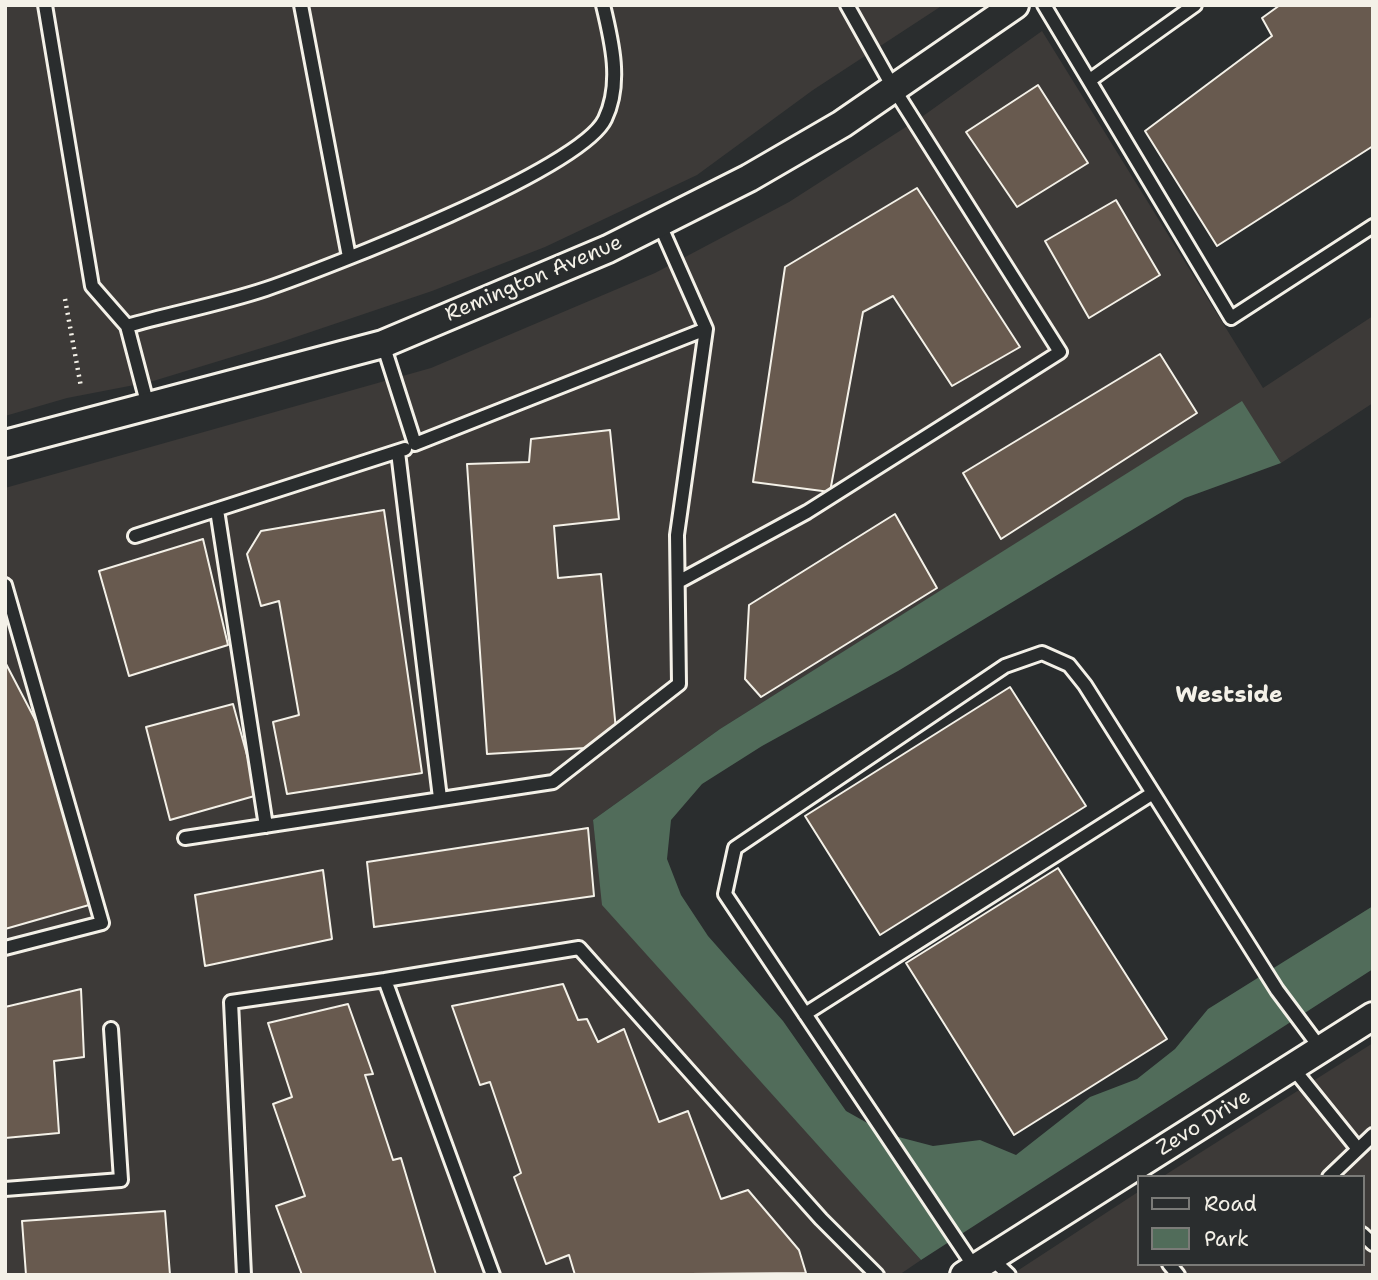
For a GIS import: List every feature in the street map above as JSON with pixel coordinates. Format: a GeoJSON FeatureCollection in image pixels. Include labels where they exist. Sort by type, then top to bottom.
{"type":"FeatureCollection","features":[{"type":"Feature","properties":{"kind":"street","name":"Remington Avenue"},"geometry":{"type":"LineString","coordinates":[[5,444],[383,344],[660,225],[819,137],[1015,5]]}},
{"type":"Feature","properties":{"kind":"street","name":"Zevo Drive"},"geometry":{"type":"LineString","coordinates":[[985,1269],[1373,1016]]}},
{"type":"Feature","properties":{"kind":"lane"},"geometry":{"type":"LineString","coordinates":[[44,5],[92,286],[127,326],[148,406]]}},
{"type":"Feature","properties":{"kind":"lane"},"geometry":{"type":"LineString","coordinates":[[302,5],[349,257]]}},
{"type":"Feature","properties":{"kind":"lane"},"geometry":{"type":"LineString","coordinates":[[127,326],[263,289],[349,257],[466,207],[566,156],[604,122],[616,91],[610,33],[603,5]]}},
{"type":"Feature","properties":{"kind":"lane"},"geometry":{"type":"LineString","coordinates":[[678,582],[807,512],[1060,352],[894,89],[848,5]]}},
{"type":"Feature","properties":{"kind":"lane"},"geometry":{"type":"LineString","coordinates":[[1044,5],[1231,318],[1373,226]]}},
{"type":"Feature","properties":{"kind":"lane"},"geometry":{"type":"LineString","coordinates":[[1090,80],[1195,5]]}},
{"type":"Feature","properties":{"kind":"lane"},"geometry":{"type":"LineString","coordinates":[[185,838],[440,797],[553,782],[679,684],[677,535],[706,329],[660,225]]}},
{"type":"Feature","properties":{"kind":"lane"},"geometry":{"type":"LineString","coordinates":[[135,536],[398,452],[706,329]]}},
{"type":"Feature","properties":{"kind":"lane"},"geometry":{"type":"LineString","coordinates":[[383,344],[415,444]]}},
{"type":"Feature","properties":{"kind":"lane"},"geometry":{"type":"LineString","coordinates":[[398,452],[440,797]]}},
{"type":"Feature","properties":{"kind":"lane"},"geometry":{"type":"LineString","coordinates":[[217,510],[265,826]]}},
{"type":"Feature","properties":{"kind":"lane"},"geometry":{"type":"LineString","coordinates":[[5,585],[102,923],[5,948]]}},
{"type":"Feature","properties":{"kind":"lane"},"geometry":{"type":"LineString","coordinates":[[985,1269],[806,1014],[726,894],[728,868],[735,848],[1005,666],[1042,653],[1069,665],[1085,685],[1277,990],[1321,1049]]}},
{"type":"Feature","properties":{"kind":"lane"},"geometry":{"type":"LineString","coordinates":[[806,1014],[1153,793]]}},
{"type":"Feature","properties":{"kind":"lane"},"geometry":{"type":"LineString","coordinates":[[244,1275],[231,1003],[579,948],[821,1219],[877,1275]]}},
{"type":"Feature","properties":{"kind":"lane"},"geometry":{"type":"LineString","coordinates":[[386,980],[492,1275]]}},
{"type":"Feature","properties":{"kind":"lane"},"geometry":{"type":"LineString","coordinates":[[5,1189],[121,1180],[111,1029]]}},
{"type":"Feature","properties":{"kind":"lane"},"geometry":{"type":"LineString","coordinates":[[1292,1067],[1358,1149]]}},
{"type":"Feature","properties":{"kind":"lane"},"geometry":{"type":"LineString","coordinates":[[1331,1175],[1373,1135]]}},
{"type":"Feature","properties":{"kind":"path"},"geometry":{"type":"LineString","coordinates":[[65,299],[82,387]]}},
{"type":"Feature","properties":{"kind":"shaded area"},"geometry":{"type":"Polygon","coordinates":[[[5,5],[943,5],[813,90],[697,175],[545,247],[432,291],[278,343],[150,382],[67,398],[5,416],[5,5]]]}},
{"type":"Feature","properties":{"kind":"shaded area"},"geometry":{"type":"Polygon","coordinates":[[[1042,31],[1263,388],[1373,316],[1373,403],[1281,463],[1242,402],[720,729],[593,820],[603,905],[921,1260],[899,1275],[5,1275],[5,488],[431,368],[655,273],[789,202],[923,116],[1042,31]]]}},
{"type":"Feature","properties":{"kind":"shaded area"},"geometry":{"type":"Polygon","coordinates":[[[1373,1043],[1373,1275],[1011,1275],[1136,1193],[1136,1266],[1364,1266],[1364,1175],[1165,1175],[1373,1043]]]}},
{"type":"Feature","properties":{"kind":"green space"},"geometry":{"type":"Polygon","coordinates":[[[1242,401],[1281,463],[1185,498],[898,671],[762,746],[702,784],[671,820],[667,859],[681,895],[708,936],[783,1021],[846,1111],[887,1134],[933,1146],[980,1140],[1016,1155],[1090,1097],[1137,1079],[1175,1049],[1208,1009],[1373,906],[1373,969],[921,1260],[602,905],[593,820],[720,729],[1242,401]]]}},
{"type":"Feature","properties":{"kind":"building"},"geometry":{"type":"Polygon","coordinates":[[[1280,5],[1373,5],[1373,146],[1217,246],[1145,131],[1272,36],[1262,18],[1280,5]]]}},
{"type":"Feature","properties":{"kind":"building"},"geometry":{"type":"Polygon","coordinates":[[[1038,85],[1088,163],[1017,207],[966,132],[1038,85]]]}},
{"type":"Feature","properties":{"kind":"building"},"geometry":{"type":"Polygon","coordinates":[[[917,188],[1020,347],[952,386],[893,296],[863,312],[830,492],[753,482],[785,267],[917,188]]]}},
{"type":"Feature","properties":{"kind":"building"},"geometry":{"type":"Polygon","coordinates":[[[1116,200],[1160,275],[1089,318],[1045,241],[1116,200]]]}},
{"type":"Feature","properties":{"kind":"building"},"geometry":{"type":"Polygon","coordinates":[[[1160,354],[1197,413],[1001,539],[963,473],[1160,354]]]}},
{"type":"Feature","properties":{"kind":"building"},"geometry":{"type":"Polygon","coordinates":[[[610,430],[619,519],[554,526],[558,578],[601,574],[616,730],[586,748],[487,754],[467,464],[529,462],[531,439],[610,430]]]}},
{"type":"Feature","properties":{"kind":"building"},"geometry":{"type":"Polygon","coordinates":[[[384,510],[422,773],[287,794],[273,722],[299,715],[279,601],[261,606],[247,554],[261,531],[384,510]]]}},
{"type":"Feature","properties":{"kind":"building"},"geometry":{"type":"Polygon","coordinates":[[[895,514],[937,588],[761,697],[745,679],[749,605],[895,514]]]}},
{"type":"Feature","properties":{"kind":"building"},"geometry":{"type":"Polygon","coordinates":[[[203,539],[228,645],[129,676],[99,571],[203,539]]]}},
{"type":"Feature","properties":{"kind":"building"},"geometry":{"type":"Polygon","coordinates":[[[5,662],[50,748],[89,905],[5,929],[5,662]]]}},
{"type":"Feature","properties":{"kind":"building"},"geometry":{"type":"Polygon","coordinates":[[[1010,687],[1086,806],[880,935],[805,816],[1010,687]]]}},
{"type":"Feature","properties":{"kind":"building"},"geometry":{"type":"Polygon","coordinates":[[[233,704],[258,795],[170,820],[146,727],[233,704]]]}},
{"type":"Feature","properties":{"kind":"building"},"geometry":{"type":"Polygon","coordinates":[[[588,828],[594,896],[374,927],[367,862],[588,828]]]}},
{"type":"Feature","properties":{"kind":"building"},"geometry":{"type":"Polygon","coordinates":[[[1058,868],[1167,1039],[1014,1135],[906,963],[1058,868]]]}},
{"type":"Feature","properties":{"kind":"building"},"geometry":{"type":"Polygon","coordinates":[[[323,870],[332,939],[205,966],[195,895],[323,870]]]}},
{"type":"Feature","properties":{"kind":"building"},"geometry":{"type":"Polygon","coordinates":[[[563,984],[578,1020],[587,1019],[598,1042],[624,1029],[659,1122],[688,1111],[721,1199],[748,1190],[799,1250],[806,1273],[575,1275],[569,1255],[546,1264],[514,1177],[521,1173],[490,1082],[480,1085],[452,1006],[563,984]]]}},
{"type":"Feature","properties":{"kind":"building"},"geometry":{"type":"Polygon","coordinates":[[[81,989],[84,1057],[54,1061],[59,1133],[5,1138],[5,1007],[81,989]]]}},
{"type":"Feature","properties":{"kind":"building"},"geometry":{"type":"Polygon","coordinates":[[[348,1004],[373,1074],[365,1075],[393,1160],[401,1158],[436,1275],[302,1275],[276,1206],[305,1196],[273,1104],[292,1097],[268,1023],[348,1004]]]}},
{"type":"Feature","properties":{"kind":"building"},"geometry":{"type":"Polygon","coordinates":[[[165,1211],[170,1275],[26,1275],[22,1221],[165,1211]]]}},
{"type":"Feature","properties":{"kind":"district","name":"Westside"},"geometry":{"type":"Point","coordinates":[1229,696]}}]}
